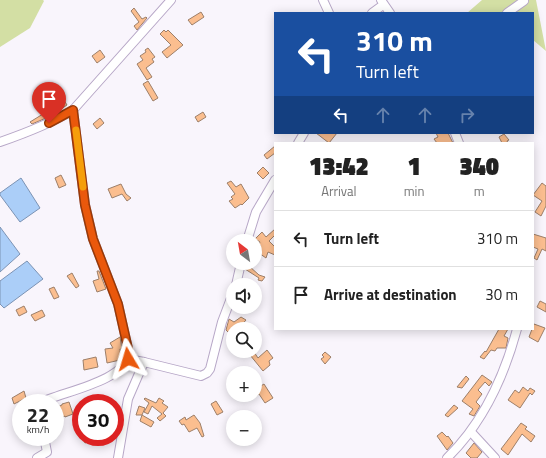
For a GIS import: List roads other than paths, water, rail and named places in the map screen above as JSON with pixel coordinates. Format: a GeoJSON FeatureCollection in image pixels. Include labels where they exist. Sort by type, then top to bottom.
{"type":"FeatureCollection","features":[{"type":"Feature","properties":{"kind":"street"},"geometry":{"type":"LineString","coordinates":[[323,0],[329,12]]}},
{"type":"Feature","properties":{"kind":"street"},"geometry":{"type":"LineString","coordinates":[[0,142],[28,133],[60,118],[73,110],[169,1]]}},
{"type":"Feature","properties":{"kind":"street"},"geometry":{"type":"LineString","coordinates":[[508,12],[524,1]]}},
{"type":"Feature","properties":{"kind":"street"},"geometry":{"type":"LineString","coordinates":[[373,12],[382,2],[389,12]]}},
{"type":"Feature","properties":{"kind":"street"},"geometry":{"type":"LineString","coordinates":[[64,394],[101,381],[123,366],[128,359],[129,353],[118,304],[93,239],[85,205],[73,110]]}},
{"type":"Feature","properties":{"kind":"street"},"geometry":{"type":"LineString","coordinates":[[249,234],[256,212],[274,182]]}},
{"type":"Feature","properties":{"kind":"street"},"geometry":{"type":"LineString","coordinates":[[128,359],[201,376],[207,373],[210,369],[226,311]]}},
{"type":"Feature","properties":{"kind":"street"},"geometry":{"type":"LineString","coordinates":[[447,458],[471,432],[497,387],[512,348],[517,330]]}},
{"type":"Feature","properties":{"kind":"street"},"geometry":{"type":"LineString","coordinates":[[118,458],[128,399],[144,362]]}},
{"type":"Feature","properties":{"kind":"street"},"geometry":{"type":"LineString","coordinates":[[471,432],[495,458]]}},
{"type":"Feature","properties":{"kind":"street"},"geometry":{"type":"LineString","coordinates":[[36,458],[47,452],[46,446]]}},
{"type":"Feature","properties":{"kind":"water"},"geometry":{"type":"Polygon","coordinates":[[[21,178],[40,208],[20,222],[0,193],[21,178]]]}},
{"type":"Feature","properties":{"kind":"water"},"geometry":{"type":"Polygon","coordinates":[[[0,227],[20,254],[0,272],[0,227]]]}},
{"type":"Feature","properties":{"kind":"water"},"geometry":{"type":"Polygon","coordinates":[[[27,261],[43,279],[4,308],[0,304],[0,281],[27,261]]]}}]}
